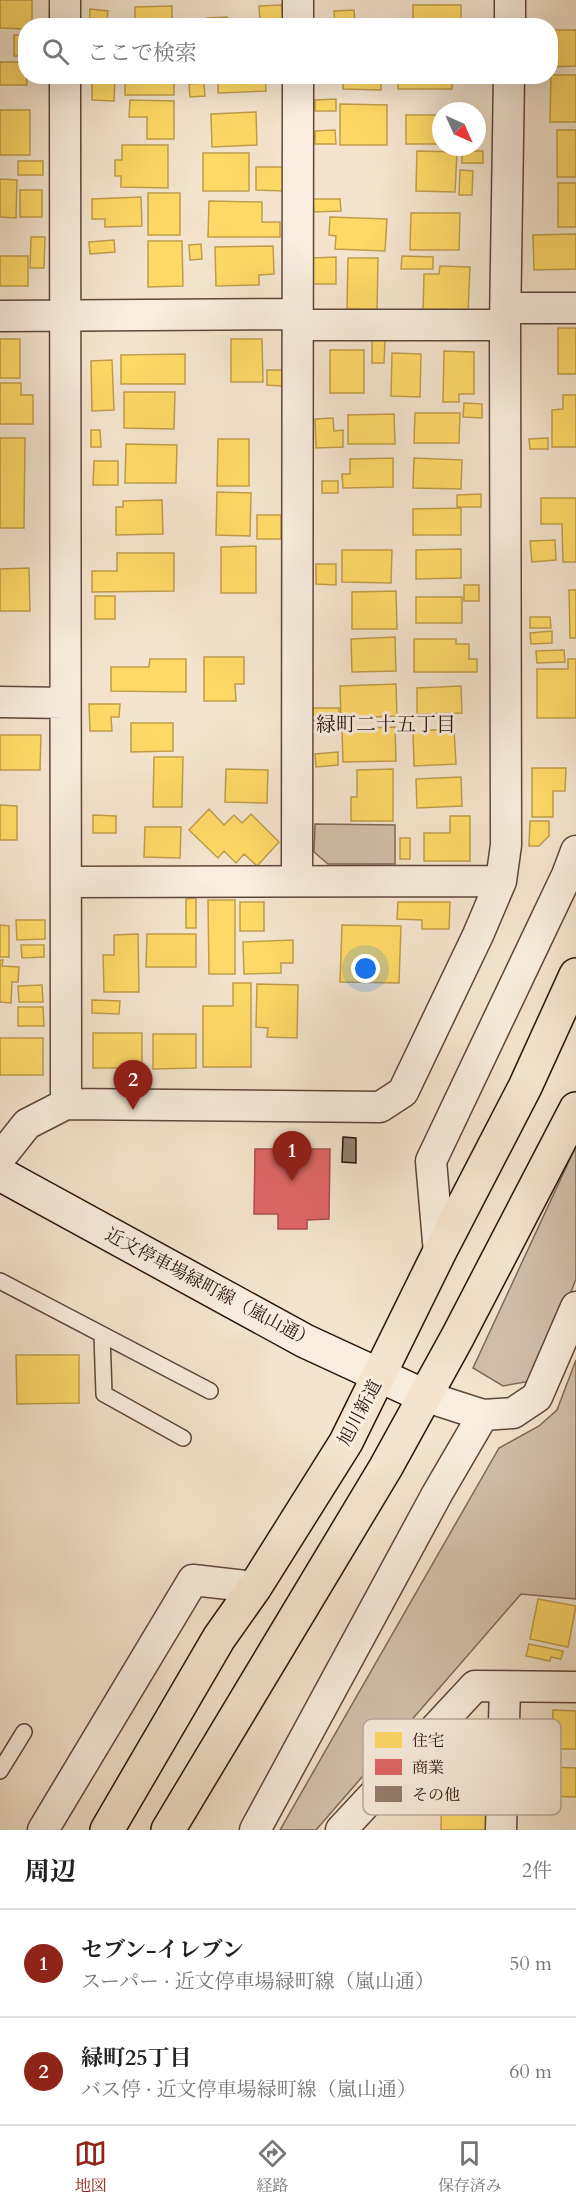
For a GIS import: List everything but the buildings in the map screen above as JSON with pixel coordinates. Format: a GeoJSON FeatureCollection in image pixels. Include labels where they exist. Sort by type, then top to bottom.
{"type":"FeatureCollection","features":[{"type":"Feature","properties":{"kind":"highway","name":"旭川新道"},"geometry":{"type":"LineString","coordinates":[[107,1830],[219,1638],[255,1587],[346,1442],[439,1253],[525,1087],[576,975]]}},
{"type":"Feature","properties":{"kind":"highway"},"geometry":{"type":"LineString","coordinates":[[168,1830],[386,1467],[462,1328],[576,1108]]}},
{"type":"Feature","properties":{"kind":"main road","name":"近文停車場緑町線（嵐山通）"},"geometry":{"type":"LineString","coordinates":[[0,1174],[305,1341],[424,1396]]}},
{"type":"Feature","properties":{"kind":"street"},"geometry":{"type":"LineString","coordinates":[[65,0],[65,18]]}},
{"type":"Feature","properties":{"kind":"street"},"geometry":{"type":"LineString","coordinates":[[298,0],[298,18]]}},
{"type":"Feature","properties":{"kind":"street"},"geometry":{"type":"LineString","coordinates":[[510,0],[510,18]]}},
{"type":"Feature","properties":{"kind":"street"},"geometry":{"type":"LineString","coordinates":[[65,84],[66,1104]]}},
{"type":"Feature","properties":{"kind":"street"},"geometry":{"type":"LineString","coordinates":[[297,881],[298,84]]}},
{"type":"Feature","properties":{"kind":"street"},"geometry":{"type":"LineString","coordinates":[[0,1158],[27,1124],[66,1104],[380,1107],[403,1092],[478,935],[501,881],[506,845],[506,316],[509,84]]}},
{"type":"Feature","properties":{"kind":"street"},"geometry":{"type":"LineString","coordinates":[[0,316],[297,319],[506,316],[576,308]]}},
{"type":"Feature","properties":{"kind":"street"},"geometry":{"type":"LineString","coordinates":[[0,702],[65,703]]}},
{"type":"Feature","properties":{"kind":"street"},"geometry":{"type":"LineString","coordinates":[[439,1253],[431,1161],[567,875],[576,851]]}},
{"type":"Feature","properties":{"kind":"street"},"geometry":{"type":"LineString","coordinates":[[66,882],[501,881]]}},
{"type":"Feature","properties":{"kind":"street"},"geometry":{"type":"LineString","coordinates":[[424,1396],[483,1415],[513,1413],[537,1397],[576,1306]]}},
{"type":"Feature","properties":{"kind":"street"},"geometry":{"type":"LineString","coordinates":[[255,1830],[426,1515],[483,1415]]}},
{"type":"Feature","properties":{"kind":"street"},"geometry":{"type":"LineString","coordinates":[[43,1830],[193,1580],[255,1587]]}},
{"type":"Feature","properties":{"kind":"street"},"geometry":{"type":"LineString","coordinates":[[444,1719],[475,1686],[576,1687]]}},
{"type":"Feature","properties":{"kind":"street"},"geometry":{"type":"LineString","coordinates":[[504,1719],[505,1687]]}},
{"type":"Feature","properties":{"kind":"street"},"geometry":{"type":"LineString","coordinates":[[341,1830],[363,1806]]}},
{"type":"Feature","properties":{"kind":"street"},"geometry":{"type":"LineString","coordinates":[[501,1815],[501,1830]]}},
{"type":"Feature","properties":{"kind":"lane"},"geometry":{"type":"LineString","coordinates":[[0,1281],[210,1391]]}},
{"type":"Feature","properties":{"kind":"lane"},"geometry":{"type":"LineString","coordinates":[[102,1335],[104,1394],[183,1438]]}},
{"type":"Feature","properties":{"kind":"lane"},"geometry":{"type":"LineString","coordinates":[[0,1771],[24,1732]]}},
{"type":"Feature","properties":{"kind":"shaded area"},"geometry":{"type":"Polygon","coordinates":[[[315,824],[395,825],[395,864],[328,864],[314,852],[315,824]]]}},
{"type":"Feature","properties":{"kind":"shaded area"},"geometry":{"type":"Polygon","coordinates":[[[576,1146],[576,1279],[536,1380],[503,1386],[473,1368],[576,1146]]]}},
{"type":"Feature","properties":{"kind":"shaded area"},"geometry":{"type":"Polygon","coordinates":[[[576,1360],[576,1599],[521,1594],[412,1719],[363,1719],[363,1776],[316,1830],[280,1830],[499,1448],[539,1426],[557,1410],[576,1360]]]}},
{"type":"Feature","properties":{"kind":"place","name":"緑町25丁目"},"geometry":{"type":"Point","coordinates":[133,1110]}},
{"type":"Feature","properties":{"kind":"place","name":"セブン-イレブン"},"geometry":{"type":"Point","coordinates":[292,1181]}},
{"type":"Feature","properties":{"kind":"district","name":"緑町二十五丁目"},"geometry":{"type":"Point","coordinates":[386,724]}}]}
